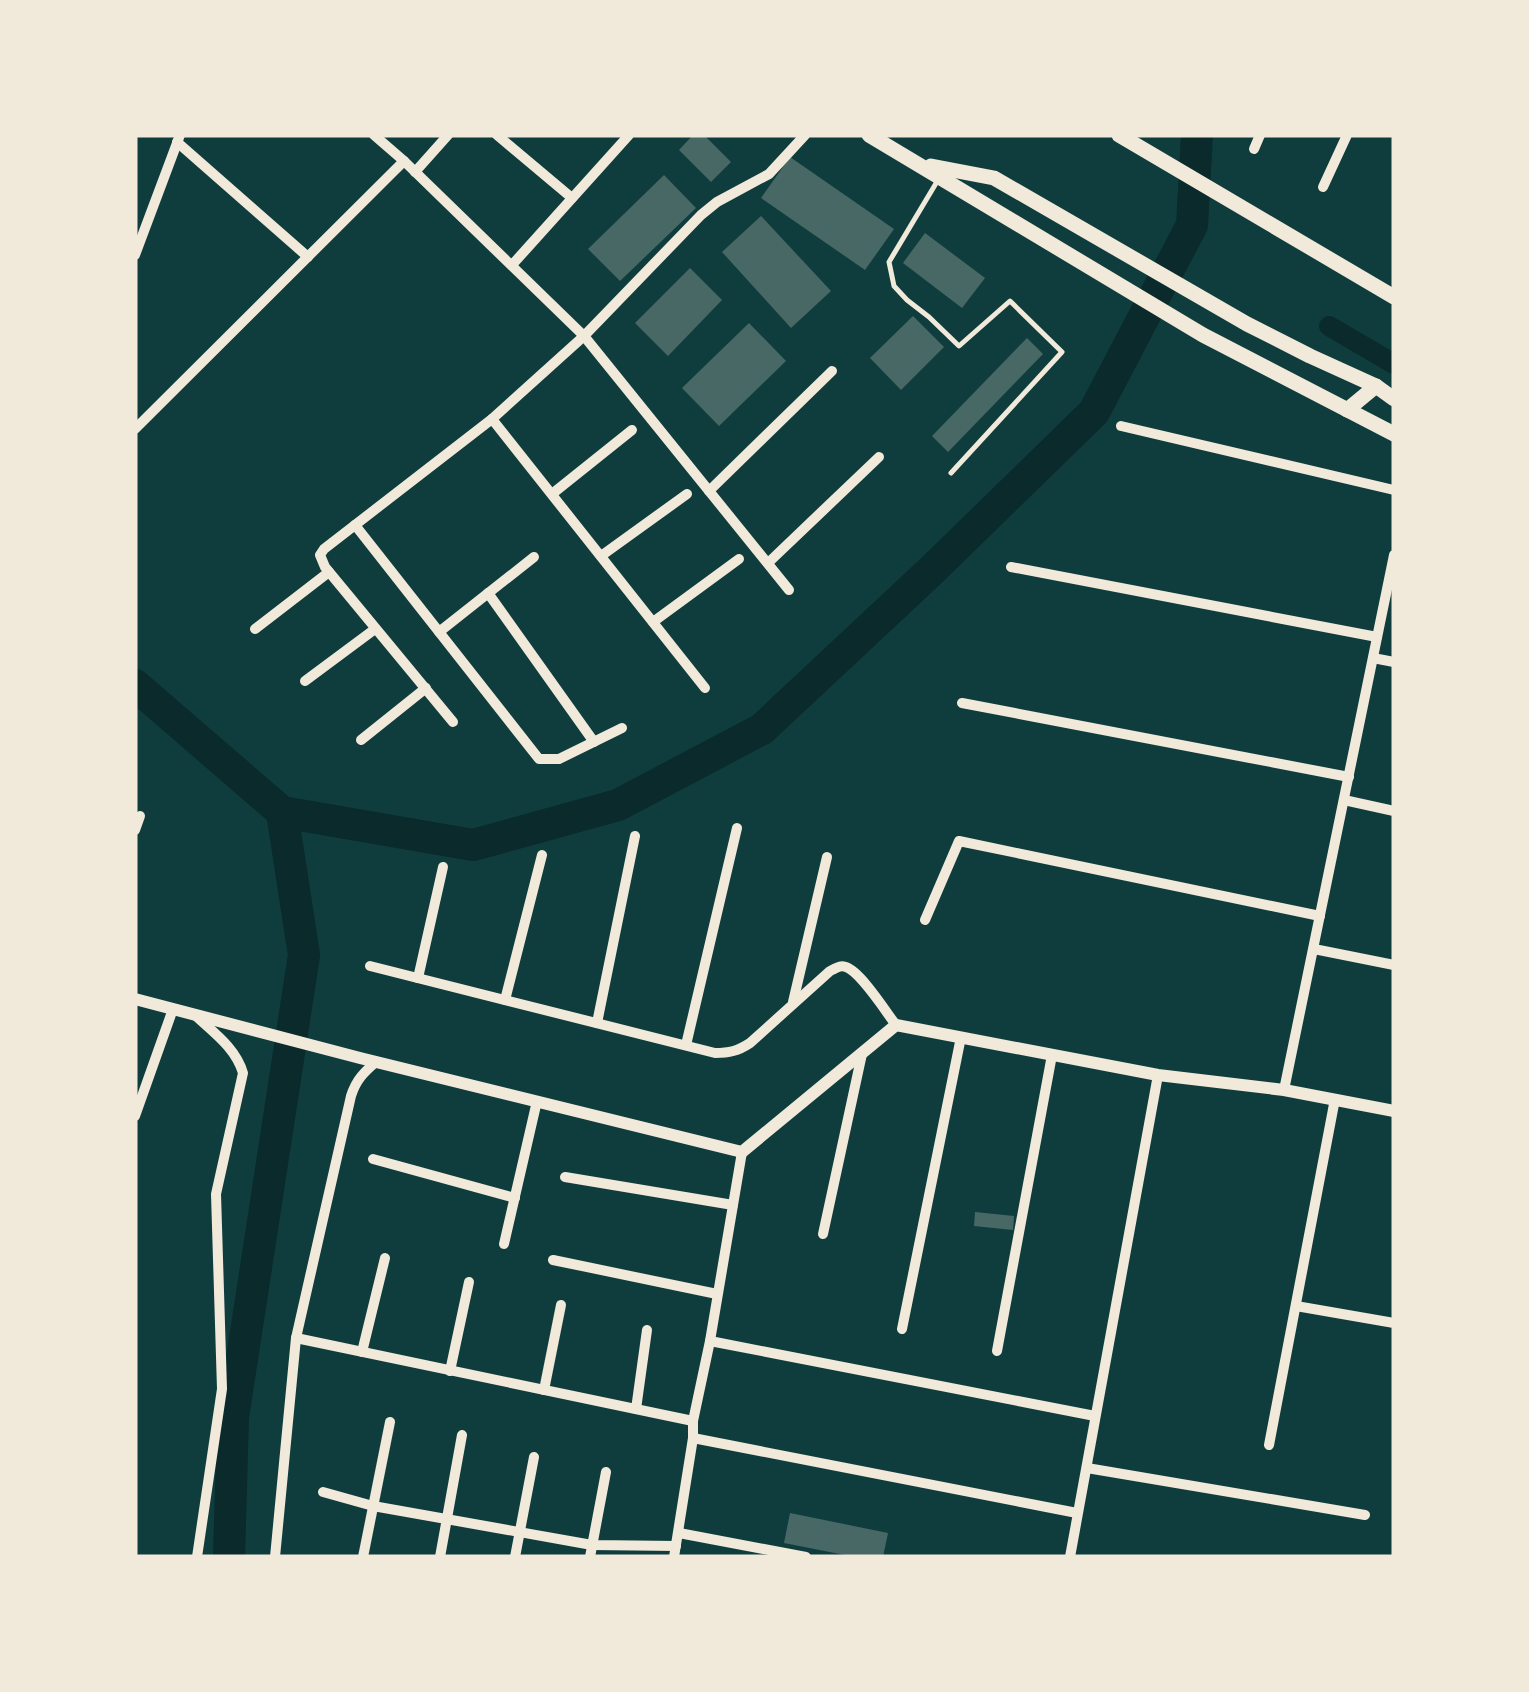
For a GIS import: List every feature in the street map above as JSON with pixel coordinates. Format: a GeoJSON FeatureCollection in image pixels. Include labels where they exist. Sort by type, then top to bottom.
{"type":"FeatureCollection","features":[{"type":"Feature","properties":{"kind":"main road"},"geometry":{"type":"LineString","coordinates":[[869,135],[1203,335],[1394,434]]}},
{"type":"Feature","properties":{"kind":"main road"},"geometry":{"type":"LineString","coordinates":[[1119,135],[1393,298]]}},
{"type":"Feature","properties":{"kind":"main road"},"geometry":{"type":"LineString","coordinates":[[918,164],[994,178],[1216,306],[1376,386],[1394,399]]}},
{"type":"Feature","properties":{"kind":"main road"},"geometry":{"type":"LineString","coordinates":[[1347,410],[1376,386]]}},
{"type":"Feature","properties":{"kind":"street"},"geometry":{"type":"LineString","coordinates":[[374,135],[584,336],[789,590]]}},
{"type":"Feature","properties":{"kind":"street"},"geometry":{"type":"LineString","coordinates":[[416,172],[448,135]]}},
{"type":"Feature","properties":{"kind":"street"},"geometry":{"type":"LineString","coordinates":[[497,135],[572,198]]}},
{"type":"Feature","properties":{"kind":"street"},"geometry":{"type":"LineString","coordinates":[[510,147],[519,135]]}},
{"type":"Feature","properties":{"kind":"street"},"geometry":{"type":"LineString","coordinates":[[512,266],[629,135]]}},
{"type":"Feature","properties":{"kind":"street"},"geometry":{"type":"LineString","coordinates":[[453,722],[329,572],[320,555],[330,543],[492,419],[584,336],[701,215],[769,174],[805,135]]}},
{"type":"Feature","properties":{"kind":"street"},"geometry":{"type":"LineString","coordinates":[[1254,150],[1260,135]]}},
{"type":"Feature","properties":{"kind":"street"},"geometry":{"type":"LineString","coordinates":[[1324,186],[1347,135]]}},
{"type":"Feature","properties":{"kind":"street"},"geometry":{"type":"LineString","coordinates":[[135,256],[178,139],[308,257]]}},
{"type":"Feature","properties":{"kind":"street"},"geometry":{"type":"LineString","coordinates":[[135,429],[404,160]]}},
{"type":"Feature","properties":{"kind":"street"},"geometry":{"type":"LineString","coordinates":[[709,491],[832,371]]}},
{"type":"Feature","properties":{"kind":"street"},"geometry":{"type":"LineString","coordinates":[[492,419],[705,688]]}},
{"type":"Feature","properties":{"kind":"street"},"geometry":{"type":"LineString","coordinates":[[1121,426],[1394,490]]}},
{"type":"Feature","properties":{"kind":"street"},"geometry":{"type":"LineString","coordinates":[[552,494],[632,430]]}},
{"type":"Feature","properties":{"kind":"street"},"geometry":{"type":"LineString","coordinates":[[768,563],[880,457]]}},
{"type":"Feature","properties":{"kind":"street"},"geometry":{"type":"LineString","coordinates":[[600,556],[687,494]]}},
{"type":"Feature","properties":{"kind":"street"},"geometry":{"type":"LineString","coordinates":[[356,525],[539,759],[558,759],[622,728]]}},
{"type":"Feature","properties":{"kind":"street"},"geometry":{"type":"LineString","coordinates":[[1284,1090],[1394,556]]}},
{"type":"Feature","properties":{"kind":"street"},"geometry":{"type":"LineString","coordinates":[[439,632],[534,557]]}},
{"type":"Feature","properties":{"kind":"street"},"geometry":{"type":"LineString","coordinates":[[653,622],[739,559]]}},
{"type":"Feature","properties":{"kind":"street"},"geometry":{"type":"LineString","coordinates":[[1011,568],[1377,636]]}},
{"type":"Feature","properties":{"kind":"street"},"geometry":{"type":"LineString","coordinates":[[255,629],[329,572]]}},
{"type":"Feature","properties":{"kind":"street"},"geometry":{"type":"LineString","coordinates":[[488,593],[594,742]]}},
{"type":"Feature","properties":{"kind":"street"},"geometry":{"type":"LineString","coordinates":[[306,681],[375,629]]}},
{"type":"Feature","properties":{"kind":"street"},"geometry":{"type":"LineString","coordinates":[[1373,658],[1394,662]]}},
{"type":"Feature","properties":{"kind":"street"},"geometry":{"type":"LineString","coordinates":[[361,740],[426,688]]}},
{"type":"Feature","properties":{"kind":"street"},"geometry":{"type":"LineString","coordinates":[[962,703],[1348,776]]}},
{"type":"Feature","properties":{"kind":"street"},"geometry":{"type":"LineString","coordinates":[[1344,800],[1394,811]]}},
{"type":"Feature","properties":{"kind":"street"},"geometry":{"type":"LineString","coordinates":[[135,830],[140,816]]}},
{"type":"Feature","properties":{"kind":"street"},"geometry":{"type":"LineString","coordinates":[[686,1045],[737,828]]}},
{"type":"Feature","properties":{"kind":"street"},"geometry":{"type":"LineString","coordinates":[[596,1023],[635,836]]}},
{"type":"Feature","properties":{"kind":"street"},"geometry":{"type":"LineString","coordinates":[[925,920],[960,841],[1320,916]]}},
{"type":"Feature","properties":{"kind":"street"},"geometry":{"type":"LineString","coordinates":[[505,1000],[542,855]]}},
{"type":"Feature","properties":{"kind":"street"},"geometry":{"type":"LineString","coordinates":[[792,1004],[827,857]]}},
{"type":"Feature","properties":{"kind":"street"},"geometry":{"type":"LineString","coordinates":[[418,978],[443,867]]}},
{"type":"Feature","properties":{"kind":"street"},"geometry":{"type":"LineString","coordinates":[[1314,950],[1394,965]]}},
{"type":"Feature","properties":{"kind":"street"},"geometry":{"type":"LineString","coordinates":[[370,966],[715,1052],[739,1050],[830,971],[841,966],[859,977],[896,1024],[1158,1075],[1284,1090],[1394,1111]]}},
{"type":"Feature","properties":{"kind":"street"},"geometry":{"type":"LineString","coordinates":[[135,999],[742,1152]]}},
{"type":"Feature","properties":{"kind":"street"},"geometry":{"type":"LineString","coordinates":[[135,1116],[173,1009]]}},
{"type":"Feature","properties":{"kind":"street"},"geometry":{"type":"LineString","coordinates":[[194,1015],[230,1049],[243,1073],[216,1194],[222,1389],[197,1557]]}},
{"type":"Feature","properties":{"kind":"street"},"geometry":{"type":"LineString","coordinates":[[323,1492],[374,1506],[520,1532],[591,1551],[675,1551],[693,1422],[742,1152],[896,1024]]}},
{"type":"Feature","properties":{"kind":"street"},"geometry":{"type":"LineString","coordinates":[[902,1329],[962,1037]]}},
{"type":"Feature","properties":{"kind":"street"},"geometry":{"type":"LineString","coordinates":[[823,1234],[862,1052]]}},
{"type":"Feature","properties":{"kind":"street"},"geometry":{"type":"LineString","coordinates":[[997,1351],[1052,1054]]}},
{"type":"Feature","properties":{"kind":"street"},"geometry":{"type":"LineString","coordinates":[[275,1557],[296,1338],[351,1096],[355,1083],[376,1062]]}},
{"type":"Feature","properties":{"kind":"street"},"geometry":{"type":"LineString","coordinates":[[1070,1557],[1158,1075]]}},
{"type":"Feature","properties":{"kind":"street"},"geometry":{"type":"LineString","coordinates":[[1269,1445],[1335,1100]]}},
{"type":"Feature","properties":{"kind":"street"},"geometry":{"type":"LineString","coordinates":[[504,1244],[537,1101]]}},
{"type":"Feature","properties":{"kind":"street"},"geometry":{"type":"LineString","coordinates":[[374,1159],[514,1198]]}},
{"type":"Feature","properties":{"kind":"street"},"geometry":{"type":"LineString","coordinates":[[565,1176],[733,1205]]}},
{"type":"Feature","properties":{"kind":"street"},"geometry":{"type":"LineString","coordinates":[[362,1352],[385,1258]]}},
{"type":"Feature","properties":{"kind":"street"},"geometry":{"type":"LineString","coordinates":[[553,1260],[718,1294]]}},
{"type":"Feature","properties":{"kind":"street"},"geometry":{"type":"LineString","coordinates":[[450,1370],[470,1282]]}},
{"type":"Feature","properties":{"kind":"street"},"geometry":{"type":"LineString","coordinates":[[544,1390],[562,1306]]}},
{"type":"Feature","properties":{"kind":"street"},"geometry":{"type":"LineString","coordinates":[[1296,1306],[1394,1323]]}},
{"type":"Feature","properties":{"kind":"street"},"geometry":{"type":"LineString","coordinates":[[636,1410],[647,1330]]}},
{"type":"Feature","properties":{"kind":"street"},"geometry":{"type":"LineString","coordinates":[[296,1338],[693,1422]]}},
{"type":"Feature","properties":{"kind":"street"},"geometry":{"type":"LineString","coordinates":[[710,1341],[1095,1416]]}},
{"type":"Feature","properties":{"kind":"street"},"geometry":{"type":"LineString","coordinates":[[363,1557],[390,1422]]}},
{"type":"Feature","properties":{"kind":"street"},"geometry":{"type":"LineString","coordinates":[[440,1557],[462,1435]]}},
{"type":"Feature","properties":{"kind":"street"},"geometry":{"type":"LineString","coordinates":[[693,1438],[1076,1513]]}},
{"type":"Feature","properties":{"kind":"street"},"geometry":{"type":"LineString","coordinates":[[515,1557],[534,1457]]}},
{"type":"Feature","properties":{"kind":"street"},"geometry":{"type":"LineString","coordinates":[[1087,1468],[1366,1515]]}},
{"type":"Feature","properties":{"kind":"street"},"geometry":{"type":"LineString","coordinates":[[591,1551],[606,1472]]}},
{"type":"Feature","properties":{"kind":"street"},"geometry":{"type":"LineString","coordinates":[[678,1533],[806,1557]]}},
{"type":"Feature","properties":{"kind":"lane"},"geometry":{"type":"LineString","coordinates":[[940,177],[889,262],[894,286],[959,346],[1010,302],[1062,352],[950,472]]}},
{"type":"Feature","properties":{"kind":"building"},"geometry":{"type":"Polygon","coordinates":[[[693,135],[704,135],[731,162],[711,182],[679,150],[693,135]]]}},
{"type":"Feature","properties":{"kind":"building"},"geometry":{"type":"Polygon","coordinates":[[[790,157],[894,229],[865,270],[761,198],[790,157]]]}},
{"type":"Feature","properties":{"kind":"building"},"geometry":{"type":"Polygon","coordinates":[[[664,175],[696,208],[620,281],[588,249],[664,175]]]}},
{"type":"Feature","properties":{"kind":"building"},"geometry":{"type":"Polygon","coordinates":[[[761,216],[831,291],[791,328],[722,252],[761,216]]]}},
{"type":"Feature","properties":{"kind":"building"},"geometry":{"type":"Polygon","coordinates":[[[925,233],[985,278],[962,308],[903,263],[925,233]]]}},
{"type":"Feature","properties":{"kind":"building"},"geometry":{"type":"Polygon","coordinates":[[[690,268],[722,300],[668,356],[635,323],[690,268]]]}},
{"type":"Feature","properties":{"kind":"building"},"geometry":{"type":"Polygon","coordinates":[[[913,316],[944,347],[901,390],[870,358],[913,316]]]}},
{"type":"Feature","properties":{"kind":"building"},"geometry":{"type":"Polygon","coordinates":[[[749,323],[786,361],[719,426],[682,388],[749,323]]]}},
{"type":"Feature","properties":{"kind":"building"},"geometry":{"type":"Polygon","coordinates":[[[1027,338],[1043,354],[948,452],[932,436],[1027,338]]]}},
{"type":"Feature","properties":{"kind":"building"},"geometry":{"type":"Polygon","coordinates":[[[975,1212],[1014,1216],[1013,1230],[974,1226],[975,1212]]]}},
{"type":"Feature","properties":{"kind":"building"},"geometry":{"type":"Polygon","coordinates":[[[790,1513],[888,1533],[883,1557],[855,1557],[784,1543],[790,1513]]]}},
{"type":"Feature","properties":{"kind":"waterway"},"geometry":{"type":"LineString","coordinates":[[282,812],[473,845],[618,805],[762,729],[1094,412],[1192,225],[1197,135]]}},
{"type":"Feature","properties":{"kind":"waterway"},"geometry":{"type":"LineString","coordinates":[[1329,326],[1394,364]]}},
{"type":"Feature","properties":{"kind":"waterway"},"geometry":{"type":"LineString","coordinates":[[135,685],[282,812],[304,955],[233,1417],[229,1557]]}}]}
